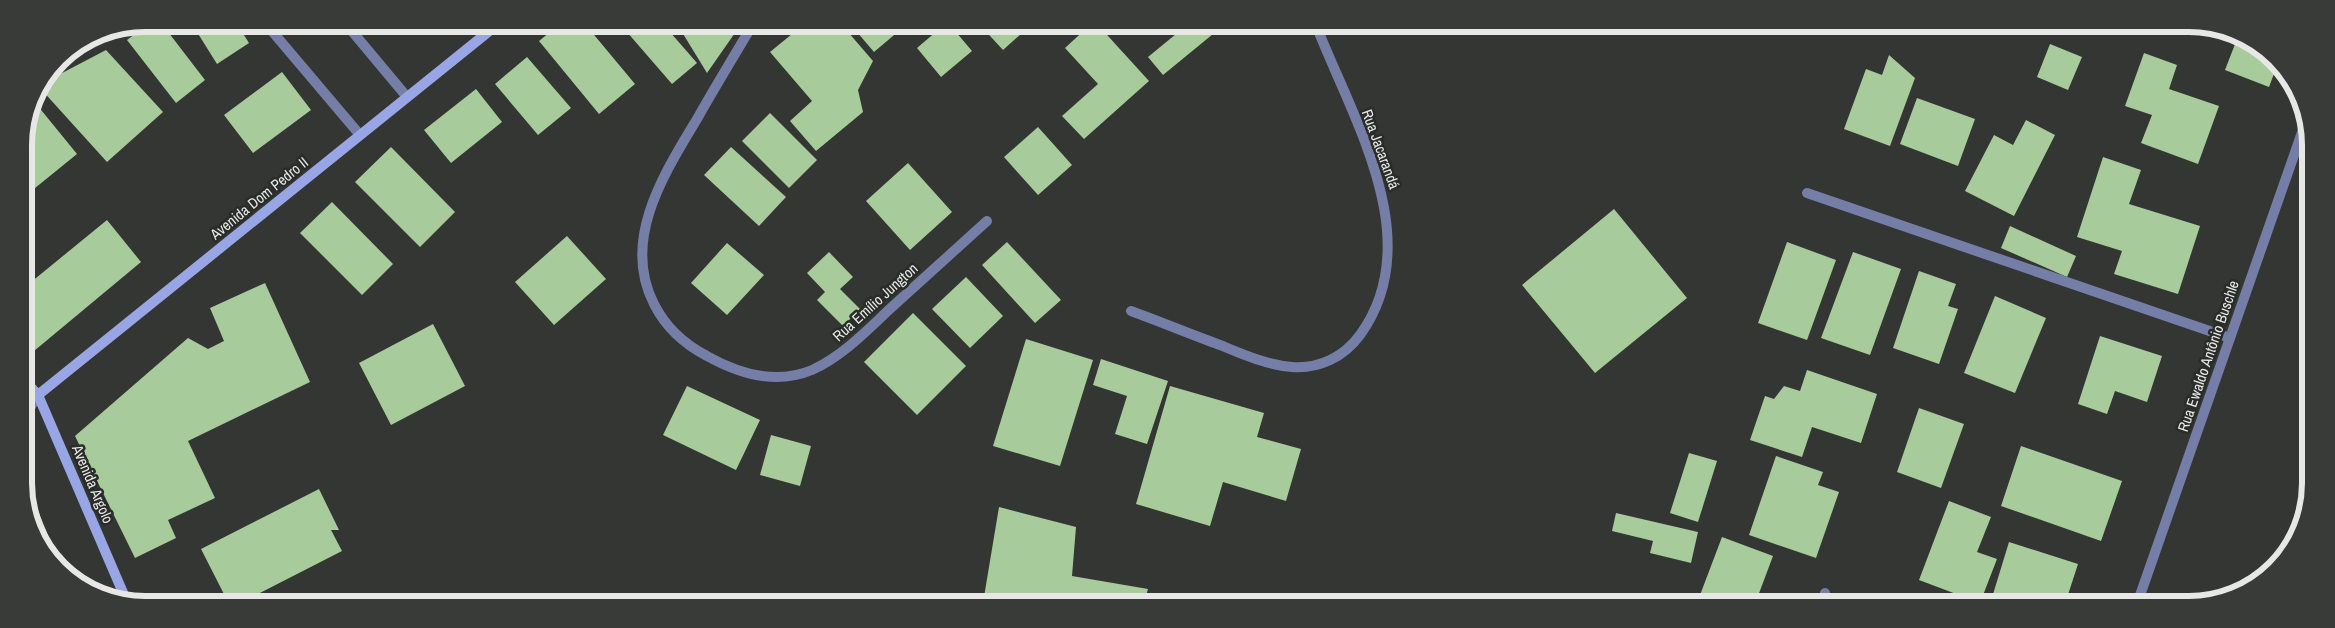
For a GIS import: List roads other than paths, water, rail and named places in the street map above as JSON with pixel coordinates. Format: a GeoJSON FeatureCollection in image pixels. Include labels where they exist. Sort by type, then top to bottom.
{"type":"FeatureCollection","features":[{"type":"Feature","properties":{"kind":"main road","name":"Avenida Dom Pedro II"},"geometry":{"type":"LineString","coordinates":[[38,395],[488,32]]}},
{"type":"Feature","properties":{"kind":"main road","name":"Avenida Argolo"},"geometry":{"type":"LineString","coordinates":[[32,389],[38,395],[123,593]]}},
{"type":"Feature","properties":{"kind":"street"},"geometry":{"type":"LineString","coordinates":[[273,32],[360,135]]}},
{"type":"Feature","properties":{"kind":"street"},"geometry":{"type":"LineString","coordinates":[[353,32],[407,97]]}},
{"type":"Feature","properties":{"kind":"street","name":"Rua Emílio Jungton"},"geometry":{"type":"LineString","coordinates":[[747,32],[674,158],[645,225],[640,260],[647,291],[662,320],[682,341],[729,368],[753,376],[779,377],[810,370],[843,352],[987,221]]}},
{"type":"Feature","properties":{"kind":"street","name":"Rua Jacarandá"},"geometry":{"type":"LineString","coordinates":[[1132,311],[1264,362],[1293,367],[1322,365],[1350,349],[1368,323],[1384,282],[1389,238],[1384,202],[1374,164],[1319,32]]}},
{"type":"Feature","properties":{"kind":"street","name":"Rua Ewaldo Antônio Buschle"},"geometry":{"type":"LineString","coordinates":[[2140,595],[2301,134]]}},
{"type":"Feature","properties":{"kind":"street"},"geometry":{"type":"LineString","coordinates":[[1807,193],[2230,338]]}},
{"type":"Feature","properties":{"kind":"street"},"geometry":{"type":"LineString","coordinates":[[32,404],[38,395]]}}]}
